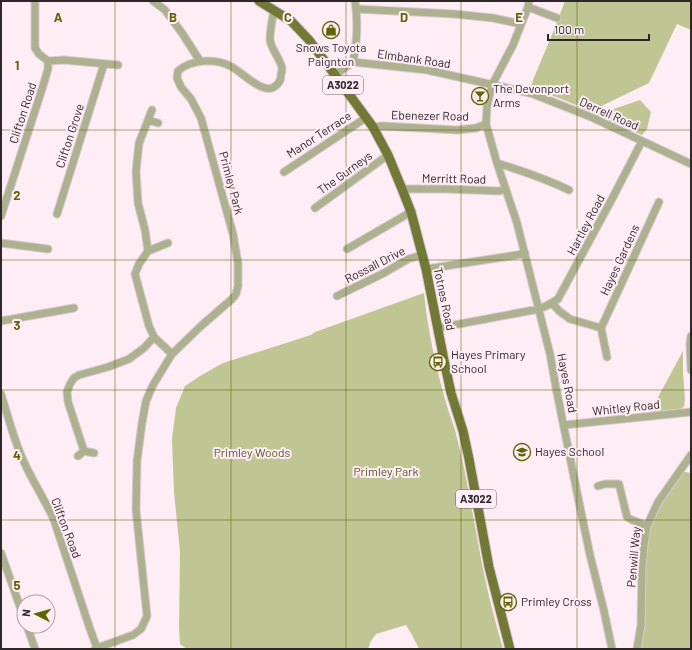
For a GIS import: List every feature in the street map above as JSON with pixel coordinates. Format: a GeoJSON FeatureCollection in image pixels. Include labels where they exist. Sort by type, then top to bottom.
{"type":"FeatureCollection","features":[{"type":"Feature","properties":{"kind":"main road","name":"Totnes Road"},"geometry":{"type":"LineString","coordinates":[[259,1],[291,21],[309,40],[367,117],[388,155],[411,212],[426,268],[452,393],[463,431],[489,568],[510,649]]}},
{"type":"Feature","properties":{"kind":"street"},"geometry":{"type":"LineString","coordinates":[[36,1],[35,48],[39,54],[48,61],[64,60],[118,65]]}},
{"type":"Feature","properties":{"kind":"street"},"geometry":{"type":"LineString","coordinates":[[152,1],[165,10],[200,61]]}},
{"type":"Feature","properties":{"kind":"street"},"geometry":{"type":"LineString","coordinates":[[335,74],[353,62],[356,42],[355,1]]}},
{"type":"Feature","properties":{"kind":"street"},"geometry":{"type":"LineString","coordinates":[[529,4],[557,18]]}},
{"type":"Feature","properties":{"kind":"street","name":"Hayes Road"},"geometry":{"type":"LineString","coordinates":[[529,4],[513,46],[492,85],[487,106],[486,124],[505,189],[517,223],[550,354],[590,555],[612,649]]}},
{"type":"Feature","properties":{"kind":"street"},"geometry":{"type":"LineString","coordinates":[[356,9],[462,14],[522,24]]}},
{"type":"Feature","properties":{"kind":"street","name":"Primley Park"},"geometry":{"type":"LineString","coordinates":[[96,648],[133,635],[141,629],[147,616],[136,510],[137,461],[146,401],[153,385],[172,354],[236,294],[238,286],[238,263],[233,234],[201,118],[191,99],[181,87],[177,78],[178,71],[181,68],[200,61],[211,61],[226,64],[232,67],[261,87],[271,89],[276,86],[281,80],[282,68],[270,42],[274,10]]}},
{"type":"Feature","properties":{"kind":"street","name":"Clifton Road"},"geometry":{"type":"LineString","coordinates":[[1,216],[4,194],[43,86],[48,69],[48,61]]}},
{"type":"Feature","properties":{"kind":"street","name":"Elmbank Road"},"geometry":{"type":"LineString","coordinates":[[353,62],[427,70],[492,85]]}},
{"type":"Feature","properties":{"kind":"street","name":"Clifton Grove"},"geometry":{"type":"LineString","coordinates":[[57,214],[104,64]]}},
{"type":"Feature","properties":{"kind":"street","name":"Derrell Road"},"geometry":{"type":"LineString","coordinates":[[492,85],[533,94],[591,117],[691,164]]}},
{"type":"Feature","properties":{"kind":"street"},"geometry":{"type":"LineString","coordinates":[[148,251],[145,230],[138,203],[136,171],[139,144],[152,110]]}},
{"type":"Feature","properties":{"kind":"street","name":"Manor Terrace"},"geometry":{"type":"LineString","coordinates":[[284,172],[367,117]]}},
{"type":"Feature","properties":{"kind":"street"},"geometry":{"type":"LineString","coordinates":[[148,120],[158,123]]}},
{"type":"Feature","properties":{"kind":"street","name":"Ebenezer Road"},"geometry":{"type":"LineString","coordinates":[[373,127],[383,126],[457,130],[476,128],[486,124]]}},
{"type":"Feature","properties":{"kind":"street","name":"Hartley Road"},"geometry":{"type":"LineString","coordinates":[[438,328],[539,309],[558,299],[642,141]]}},
{"type":"Feature","properties":{"kind":"street","name":"The Gurneys"},"geometry":{"type":"LineString","coordinates":[[315,208],[388,155]]}},
{"type":"Feature","properties":{"kind":"street"},"geometry":{"type":"LineString","coordinates":[[497,163],[526,171],[569,190]]}},
{"type":"Feature","properties":{"kind":"street","name":"Merritt Road"},"geometry":{"type":"LineString","coordinates":[[402,189],[499,191],[505,189]]}},
{"type":"Feature","properties":{"kind":"street","name":"Hayes Gardens"},"geometry":{"type":"LineString","coordinates":[[601,328],[659,202]]}},
{"type":"Feature","properties":{"kind":"street"},"geometry":{"type":"LineString","coordinates":[[347,249],[411,212]]}},
{"type":"Feature","properties":{"kind":"street"},"geometry":{"type":"LineString","coordinates":[[1,243],[48,249]]}},
{"type":"Feature","properties":{"kind":"street"},"geometry":{"type":"LineString","coordinates":[[168,243],[148,251],[138,264],[135,274],[149,326],[154,337],[172,354]]}},
{"type":"Feature","properties":{"kind":"street"},"geometry":{"type":"LineString","coordinates":[[426,268],[517,255],[525,252]]}},
{"type":"Feature","properties":{"kind":"street","name":"Rossall Drive"},"geometry":{"type":"LineString","coordinates":[[337,296],[384,273],[408,259],[422,255]]}},
{"type":"Feature","properties":{"kind":"street"},"geometry":{"type":"LineString","coordinates":[[552,303],[558,311],[570,319],[601,328],[607,358]]}},
{"type":"Feature","properties":{"kind":"street"},"geometry":{"type":"LineString","coordinates":[[1,321],[74,308]]}},
{"type":"Feature","properties":{"kind":"street"},"geometry":{"type":"LineString","coordinates":[[691,336],[691,370]]}},
{"type":"Feature","properties":{"kind":"street"},"geometry":{"type":"LineString","coordinates":[[84,451],[68,402],[67,392],[70,384],[74,378],[79,375],[129,359],[144,348],[154,337]]}},
{"type":"Feature","properties":{"kind":"street","name":"Clifton Road"},"geometry":{"type":"LineString","coordinates":[[1,394],[23,461],[54,520],[96,648]]}},
{"type":"Feature","properties":{"kind":"street","name":"Whitley Road"},"geometry":{"type":"LineString","coordinates":[[564,425],[691,412]]}},
{"type":"Feature","properties":{"kind":"street"},"geometry":{"type":"LineString","coordinates":[[84,451],[94,453]]}},
{"type":"Feature","properties":{"kind":"street"},"geometry":{"type":"LineString","coordinates":[[78,456],[84,451]]}},
{"type":"Feature","properties":{"kind":"street","name":"Penwill Way"},"geometry":{"type":"LineString","coordinates":[[637,649],[642,625],[642,567],[647,526],[658,502],[691,455]]}},
{"type":"Feature","properties":{"kind":"street"},"geometry":{"type":"LineString","coordinates":[[598,486],[605,484],[619,484],[628,516],[632,520],[647,526]]}},
{"type":"Feature","properties":{"kind":"street"},"geometry":{"type":"LineString","coordinates":[[1,553],[16,595]]}},
{"type":"Feature","properties":{"kind":"street"},"geometry":{"type":"LineString","coordinates":[[30,634],[35,649]]}},
{"type":"Feature","properties":{"kind":"green space"},"geometry":{"type":"Polygon","coordinates":[[[565,1],[691,1],[691,30],[677,24],[649,83],[587,113],[581,107],[531,87],[565,1]]]}},
{"type":"Feature","properties":{"kind":"green space"},"geometry":{"type":"Polygon","coordinates":[[[640,100],[651,112],[647,129],[642,135],[596,115],[640,100]]]}},
{"type":"Feature","properties":{"kind":"green space","name":"Primley Woods"},"geometry":{"type":"Polygon","coordinates":[[[424,293],[430,336],[436,364],[460,451],[480,555],[503,649],[419,649],[406,625],[376,634],[368,649],[187,649],[180,644],[180,552],[174,492],[172,439],[176,408],[185,386],[223,363],[311,335],[315,332],[424,293]]]}},
{"type":"Feature","properties":{"kind":"green space"},"geometry":{"type":"Polygon","coordinates":[[[683,351],[684,407],[680,409],[650,412],[683,351]]]}},
{"type":"Feature","properties":{"kind":"green space"},"geometry":{"type":"Polygon","coordinates":[[[680,471],[691,473],[691,649],[637,649],[647,526],[680,471]]]}},
{"type":"Feature","properties":{"kind":"place","name":"Snows Toyota Paignton"},"geometry":{"type":"Point","coordinates":[331,30]}},
{"type":"Feature","properties":{"kind":"place","name":"The Devonport Arms"},"geometry":{"type":"Point","coordinates":[480,96]}},
{"type":"Feature","properties":{"kind":"place","name":"Hayes Primary School"},"geometry":{"type":"Point","coordinates":[438,362]}},
{"type":"Feature","properties":{"kind":"place","name":"Hayes School"},"geometry":{"type":"Point","coordinates":[522,452]}},
{"type":"Feature","properties":{"kind":"place","name":"Primley Cross"},"geometry":{"type":"Point","coordinates":[508,602]}}]}
